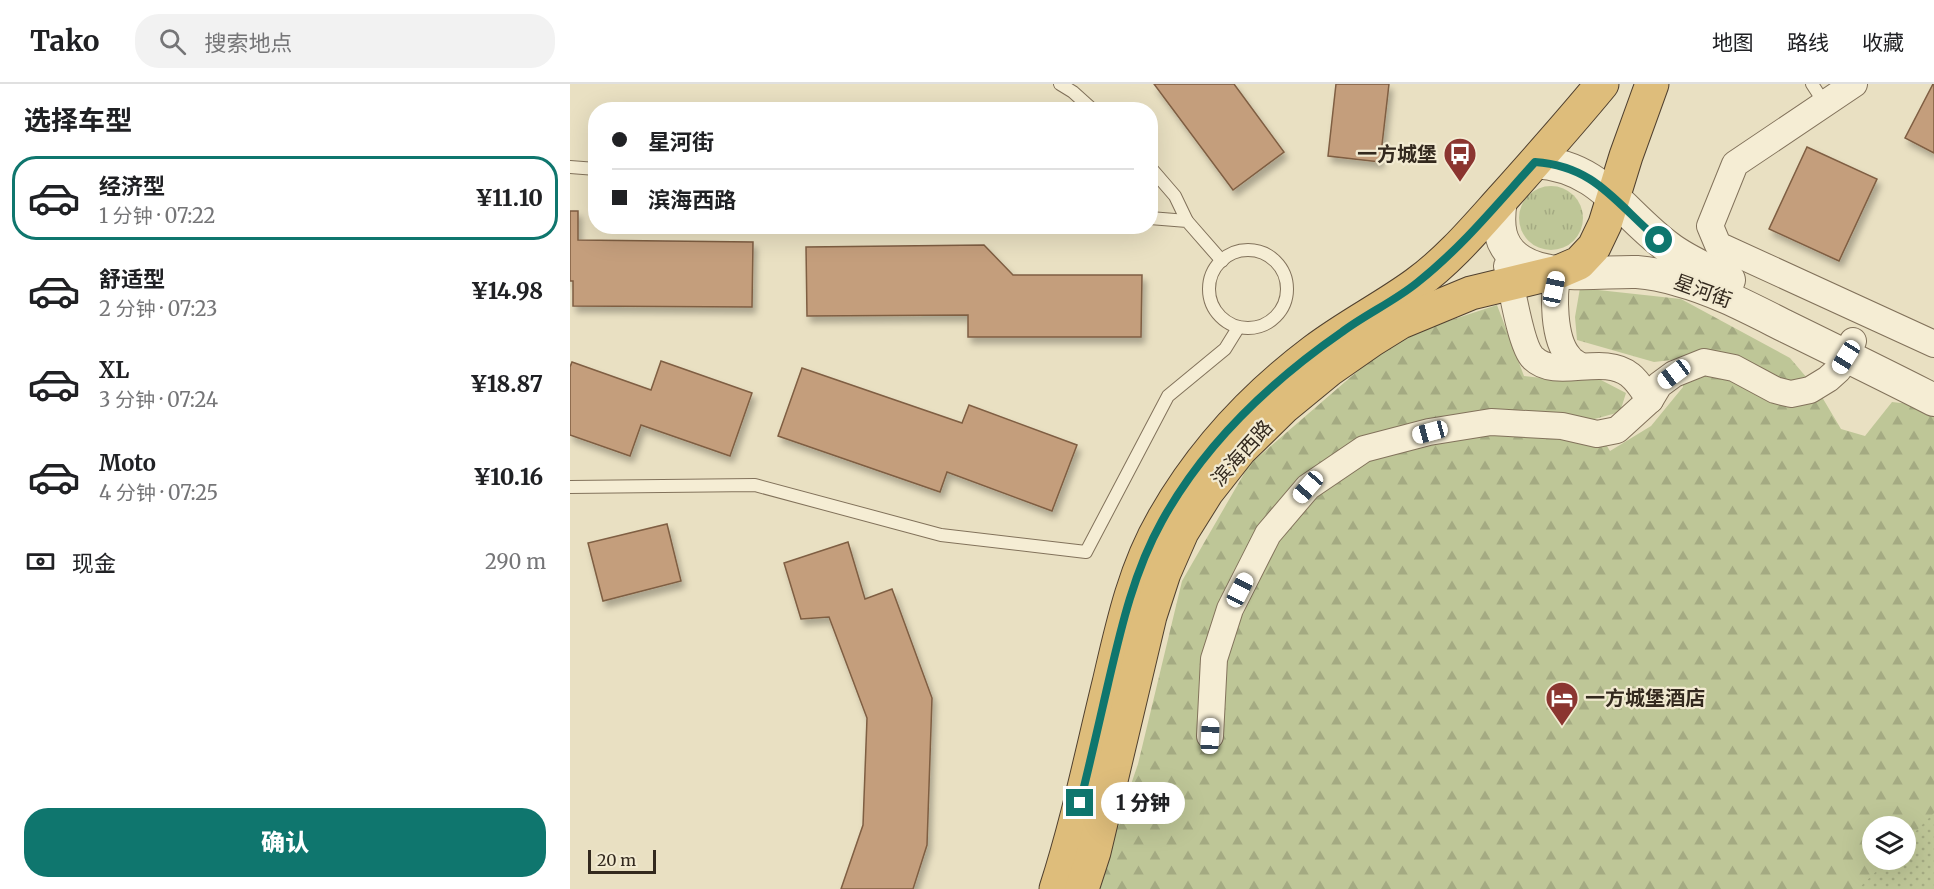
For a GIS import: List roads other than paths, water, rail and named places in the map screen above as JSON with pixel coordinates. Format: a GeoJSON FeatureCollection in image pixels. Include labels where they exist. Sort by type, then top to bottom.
{"type":"FeatureCollection","features":[{"type":"Feature","properties":{"kind":"highway","name":"滨海西路"},"geometry":{"type":"LineString","coordinates":[[1056,889],[1070,845],[1126,610],[1142,564],[1162,522],[1188,478],[1223,434],[1269,389],[1313,351],[1416,284],[1462,244],[1602,84]]}},
{"type":"Feature","properties":{"kind":"highway","name":"滨海西路"},"geometry":{"type":"LineString","coordinates":[[1082,889],[1095,852],[1150,616],[1164,573],[1182,532],[1207,492],[1240,450],[1284,407],[1329,370],[1401,322],[1471,293],[1558,272],[1578,263],[1594,247],[1605,224],[1652,84]]}},
{"type":"Feature","properties":{"kind":"street"},"geometry":{"type":"LineString","coordinates":[[1854,84],[1819,94],[1736,164],[1710,226],[1718,245],[1934,344]]}},
{"type":"Feature","properties":{"kind":"street","name":"星河街"},"geometry":{"type":"LineString","coordinates":[[1535,162],[1554,163],[1597,183],[1669,248],[1850,349],[1934,400]]}},
{"type":"Feature","properties":{"kind":"street"},"geometry":{"type":"LineString","coordinates":[[1501,200],[1498,217],[1499,233],[1525,342],[1532,357],[1544,366],[1560,368],[1608,366],[1630,374],[1650,400]]}},
{"type":"Feature","properties":{"kind":"street","name":"星河街"},"geometry":{"type":"LineString","coordinates":[[1499,233],[1507,248],[1520,260],[1536,268],[1558,272],[1641,272],[1677,280],[1716,292],[1850,349],[1934,381]]}},
{"type":"Feature","properties":{"kind":"street"},"geometry":{"type":"LineString","coordinates":[[1558,272],[1554,289],[1554,306],[1561,343],[1569,357],[1580,366]]}},
{"type":"Feature","properties":{"kind":"street"},"geometry":{"type":"LineString","coordinates":[[1210,736],[1214,658],[1230,609],[1268,534],[1308,487],[1364,449],[1430,432],[1491,422],[1562,426],[1597,434],[1617,430],[1650,400],[1659,385],[1674,374],[1704,362],[1734,368],[1775,390],[1791,394],[1810,390],[1828,379],[1838,370],[1850,349]]}},
{"type":"Feature","properties":{"kind":"lane"},"geometry":{"type":"LineString","coordinates":[[1060,84],[1084,102]]}},
{"type":"Feature","properties":{"kind":"lane"},"geometry":{"type":"LineString","coordinates":[[570,167],[588,168]]}},
{"type":"Feature","properties":{"kind":"lane"},"geometry":{"type":"LineString","coordinates":[[1158,176],[1175,196],[1187,221],[1222,261]]}},
{"type":"Feature","properties":{"kind":"lane"},"geometry":{"type":"LineString","coordinates":[[1158,219],[1187,221]]}},
{"type":"Feature","properties":{"kind":"lane"},"geometry":{"type":"LineString","coordinates":[[1252,250],[1264,253],[1275,260],[1284,271],[1288,284],[1283,309],[1274,320],[1263,327],[1238,328],[1226,322],[1216,313],[1210,302],[1209,289],[1211,276],[1222,261],[1239,251],[1252,250]]}},
{"type":"Feature","properties":{"kind":"lane"},"geometry":{"type":"LineString","coordinates":[[570,487],[754,485],[941,535],[1086,552],[1168,396],[1225,349],[1238,328]]}},
{"type":"Feature","properties":{"kind":"place","name":"一方城堡"},"geometry":{"type":"Point","coordinates":[1460,183]}},
{"type":"Feature","properties":{"kind":"place","name":"一方城堡酒店"},"geometry":{"type":"Point","coordinates":[1562,727]}}]}
